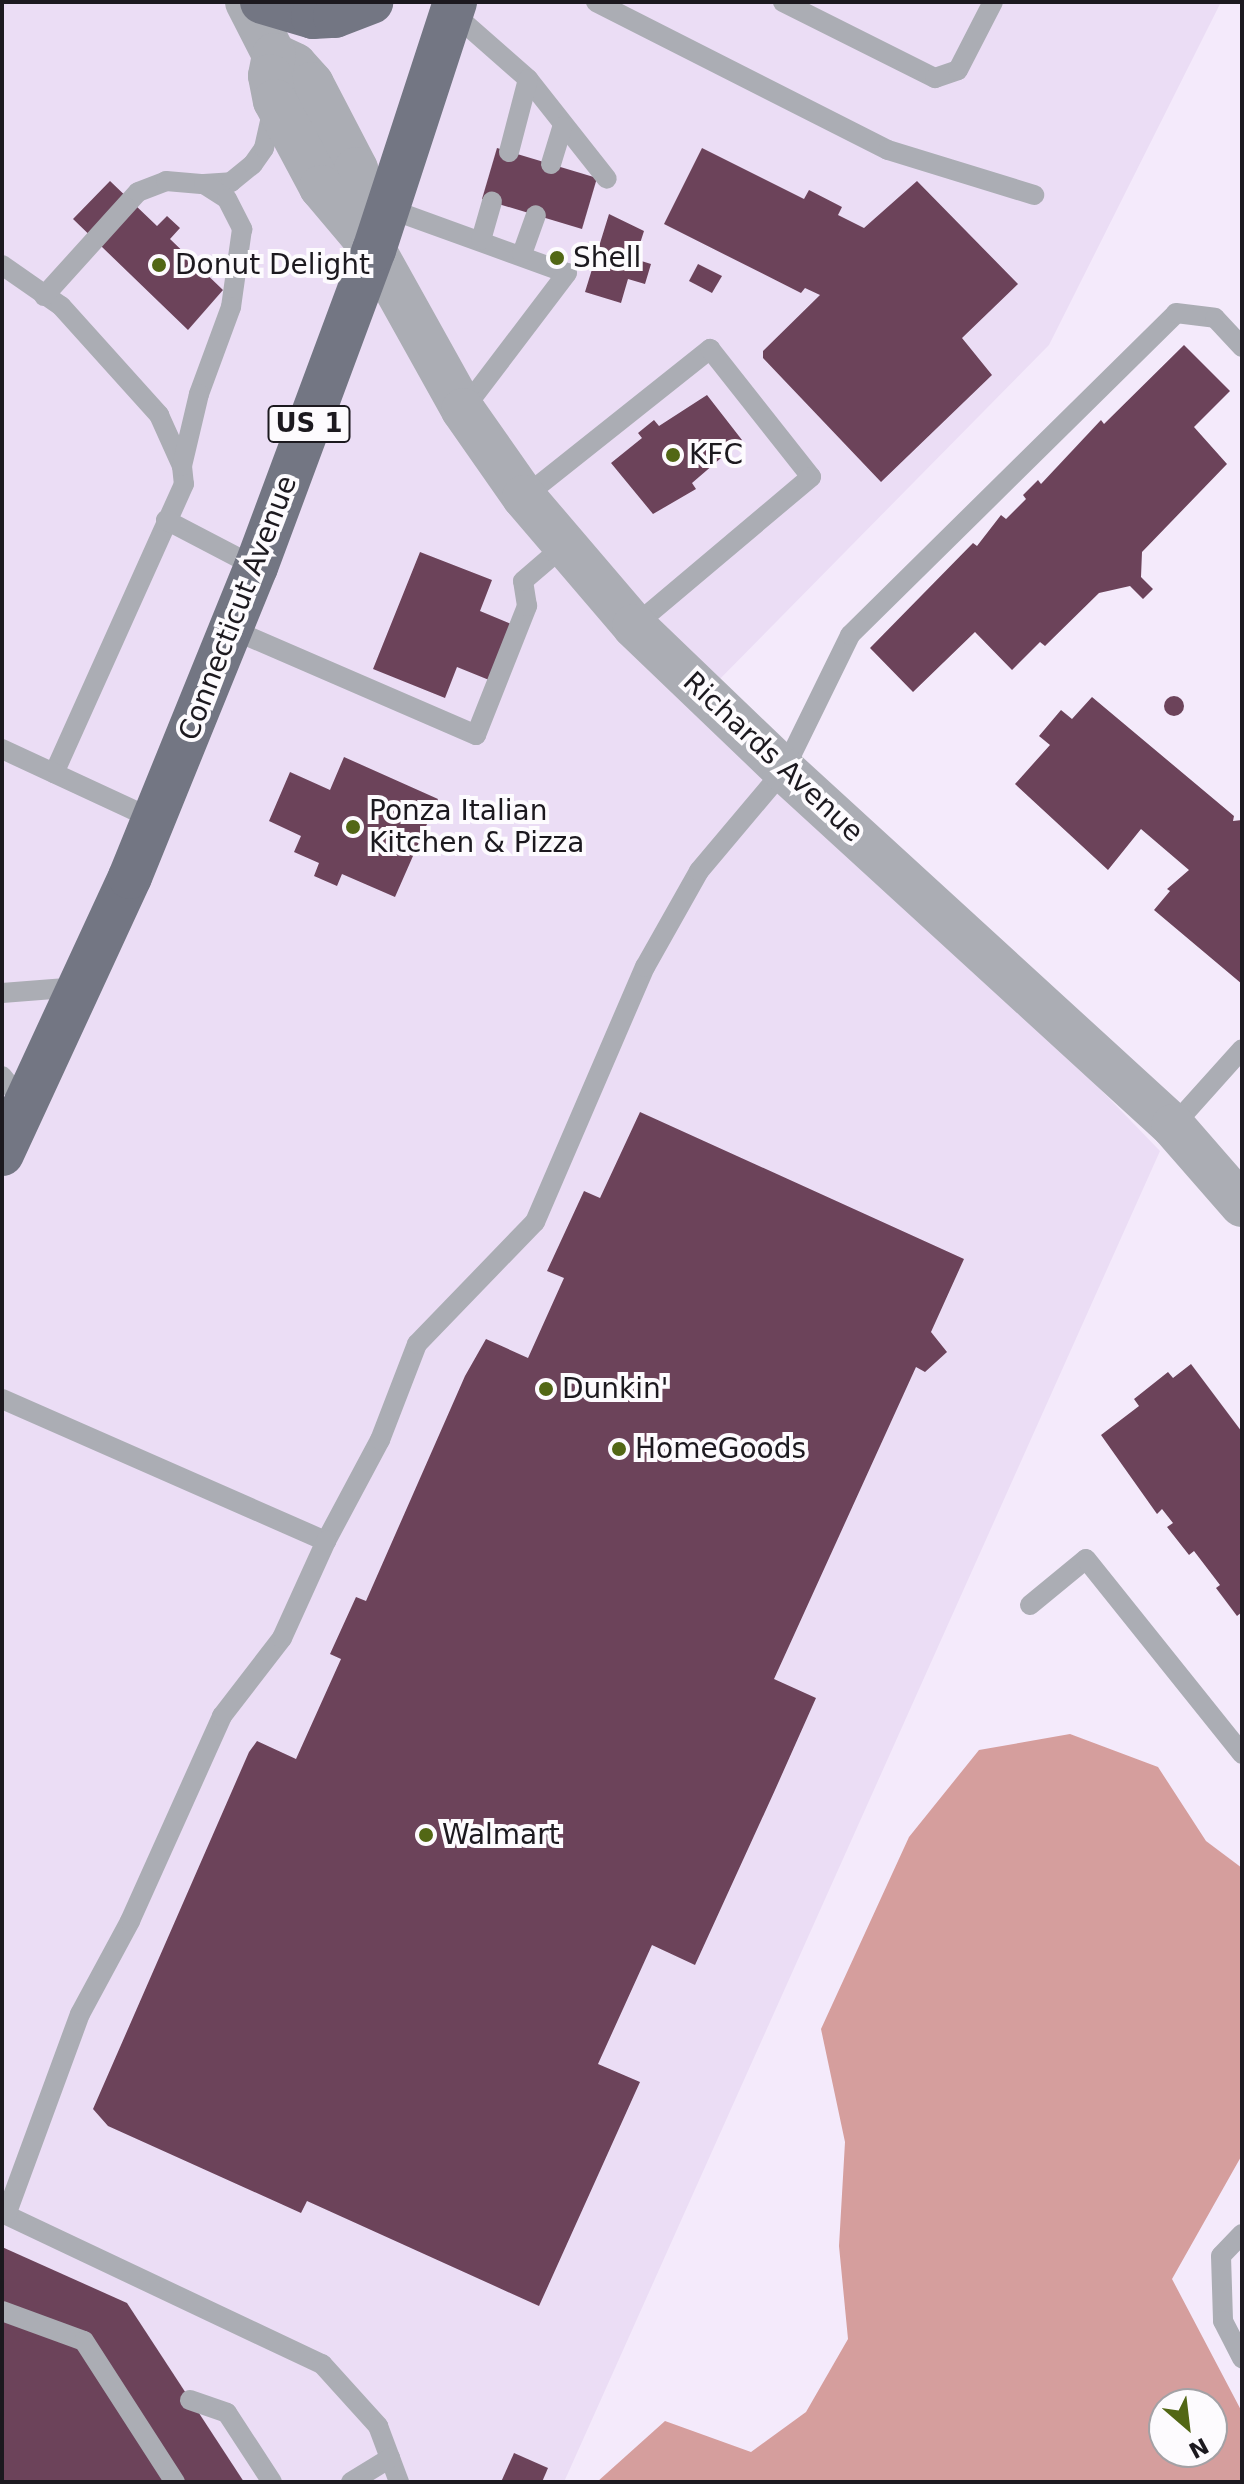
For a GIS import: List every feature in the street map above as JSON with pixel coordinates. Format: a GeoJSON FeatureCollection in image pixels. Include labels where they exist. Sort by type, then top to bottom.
{"type":"FeatureCollection","features":[{"type":"Feature","properties":{"kind":"main road"},"geometry":{"type":"LineString","coordinates":[[262,2],[313,17],[335,16],[371,2]]}},
{"type":"Feature","properties":{"kind":"main road","name":"Connecticut Avenue"},"geometry":{"type":"LineString","coordinates":[[2,1154],[14,1090],[79,987],[155,820],[256,567],[374,250],[454,8]]}},
{"type":"Feature","properties":{"kind":"street","name":"Richards Avenue"},"geometry":{"type":"LineString","coordinates":[[247,2],[274,55],[295,65],[312,84],[356,169],[374,250]]}},
{"type":"Feature","properties":{"kind":"street","name":"Richards Avenue"},"geometry":{"type":"LineString","coordinates":[[274,55],[270,76],[275,101],[328,198],[374,250],[463,410],[524,497],[634,626],[784,770],[1173,1126],[1242,1205]]}},
{"type":"Feature","properties":{"kind":"lane"},"geometry":{"type":"LineString","coordinates":[[596,2],[888,150],[1034,195]]}},
{"type":"Feature","properties":{"kind":"lane"},"geometry":{"type":"LineString","coordinates":[[783,2],[935,78],[958,70],[993,2]]}},
{"type":"Feature","properties":{"kind":"lane"},"geometry":{"type":"LineString","coordinates":[[454,8],[528,79],[562,127],[607,179]]}},
{"type":"Feature","properties":{"kind":"lane"},"geometry":{"type":"LineString","coordinates":[[509,152],[528,79]]}},
{"type":"Feature","properties":{"kind":"lane"},"geometry":{"type":"LineString","coordinates":[[44,296],[138,192],[166,181],[204,184],[231,182],[253,164],[264,148],[275,101]]}},
{"type":"Feature","properties":{"kind":"lane"},"geometry":{"type":"LineString","coordinates":[[551,164],[562,127]]}},
{"type":"Feature","properties":{"kind":"lane"},"geometry":{"type":"LineString","coordinates":[[182,466],[199,394],[231,307],[242,229],[227,199],[204,184]]}},
{"type":"Feature","properties":{"kind":"lane"},"geometry":{"type":"LineString","coordinates":[[481,240],[492,202]]}},
{"type":"Feature","properties":{"kind":"lane"},"geometry":{"type":"LineString","coordinates":[[387,208],[522,254],[567,273],[463,410]]}},
{"type":"Feature","properties":{"kind":"lane"},"geometry":{"type":"LineString","coordinates":[[522,254],[536,215]]}},
{"type":"Feature","properties":{"kind":"lane"},"geometry":{"type":"LineString","coordinates":[[2,265],[61,306],[159,415],[182,466],[184,484],[54,773]]}},
{"type":"Feature","properties":{"kind":"lane"},"geometry":{"type":"LineString","coordinates":[[399,2482],[378,2426],[322,2364],[4,2214],[80,2014],[130,1921],[222,1716],[282,1638],[326,1541],[380,1440],[417,1344],[535,1222],[599,1064],[652,953],[699,871],[784,770],[850,635],[1176,313],[1215,318],[1242,347]]}},
{"type":"Feature","properties":{"kind":"lane"},"geometry":{"type":"LineString","coordinates":[[524,497],[710,349],[811,477],[634,626]]}},
{"type":"Feature","properties":{"kind":"lane"},"geometry":{"type":"LineString","coordinates":[[166,520],[256,567]]}},
{"type":"Feature","properties":{"kind":"lane"},"geometry":{"type":"LineString","coordinates":[[231,629],[476,735],[527,606],[523,581],[565,545]]}},
{"type":"Feature","properties":{"kind":"lane"},"geometry":{"type":"LineString","coordinates":[[2,749],[155,820]]}},
{"type":"Feature","properties":{"kind":"lane"},"geometry":{"type":"LineString","coordinates":[[2,993],[79,987]]}},
{"type":"Feature","properties":{"kind":"lane"},"geometry":{"type":"LineString","coordinates":[[1173,1126],[1242,1049]]}},
{"type":"Feature","properties":{"kind":"lane"},"geometry":{"type":"LineString","coordinates":[[2,1399],[326,1541]]}},
{"type":"Feature","properties":{"kind":"lane"},"geometry":{"type":"LineString","coordinates":[[1030,1605],[1086,1559],[1242,1754]]}},
{"type":"Feature","properties":{"kind":"lane"},"geometry":{"type":"LineString","coordinates":[[1242,2234],[1221,2256],[1223,2321],[1242,2358]]}},
{"type":"Feature","properties":{"kind":"lane"},"geometry":{"type":"LineString","coordinates":[[2,2311],[84,2341],[175,2482]]}},
{"type":"Feature","properties":{"kind":"lane"},"geometry":{"type":"LineString","coordinates":[[190,2400],[227,2413],[272,2482]]}},
{"type":"Feature","properties":{"kind":"lane"},"geometry":{"type":"LineString","coordinates":[[351,2482],[390,2458]]}},
{"type":"Feature","properties":{"kind":"shaded area"},"geometry":{"type":"Polygon","coordinates":[[[2,2],[1221,2],[1049,345],[712,687],[1160,1151],[564,2482],[2,2482],[2,2]]]}},
{"type":"Feature","properties":{"kind":"shaded area"},"geometry":{"type":"Polygon","coordinates":[[[1070,1734],[1158,1767],[1206,1841],[1242,1868],[1242,2155],[1172,2279],[1242,2412],[1242,2482],[597,2482],[665,2421],[751,2452],[806,2412],[848,2339],[839,2246],[845,2142],[821,2029],[909,1837],[979,1750],[1070,1734]]]}},
{"type":"Feature","properties":{"kind":"building"},"geometry":{"type":"Polygon","coordinates":[[[497,148],[597,178],[582,229],[482,199],[497,148]]]}},
{"type":"Feature","properties":{"kind":"building"},"geometry":{"type":"Polygon","coordinates":[[[702,148],[804,199],[809,190],[842,207],[838,215],[864,228],[917,181],[1018,284],[962,338],[992,375],[881,482],[763,358],[763,351],[820,295],[805,288],[801,293],[664,224],[702,148]]]}},
{"type":"Feature","properties":{"kind":"building","name":"Donut Delight"},"geometry":{"type":"Polygon","coordinates":[[[110,181],[157,226],[167,216],[180,228],[170,239],[223,290],[188,330],[73,219],[110,181]]]}},
{"type":"Feature","properties":{"kind":"building"},"geometry":{"type":"Polygon","coordinates":[[[609,214],[644,231],[635,259],[651,264],[645,284],[628,279],[621,303],[585,292],[609,214]]]}},
{"type":"Feature","properties":{"kind":"building"},"geometry":{"type":"Polygon","coordinates":[[[698,264],[722,276],[712,293],[689,281],[698,264]]]}},
{"type":"Feature","properties":{"kind":"building"},"geometry":{"type":"Polygon","coordinates":[[[1184,345],[1230,391],[1194,427],[1227,464],[1142,552],[1141,577],[1153,589],[1143,599],[1130,586],[1099,593],[1045,646],[1040,642],[1012,670],[975,632],[913,692],[870,648],[973,543],[977,546],[1001,515],[1006,519],[1026,499],[1023,495],[1038,480],[1041,484],[1101,420],[1104,424],[1184,345]]]}},
{"type":"Feature","properties":{"kind":"building","name":"KFC"},"geometry":{"type":"Polygon","coordinates":[[[707,395],[742,440],[692,483],[696,489],[653,514],[611,463],[642,438],[638,433],[654,420],[659,426],[707,395]]]}},
{"type":"Feature","properties":{"kind":"building"},"geometry":{"type":"Polygon","coordinates":[[[420,552],[492,580],[480,611],[516,626],[494,682],[457,667],[445,698],[373,669],[420,552]]]}},
{"type":"Feature","properties":{"kind":"building"},"geometry":{"type":"Polygon","coordinates":[[[1174,696],[1181,699],[1184,706],[1181,713],[1174,716],[1167,713],[1164,706],[1167,699],[1174,696]]]}},
{"type":"Feature","properties":{"kind":"building"},"geometry":{"type":"Polygon","coordinates":[[[1092,697],[1234,816],[1233,821],[1242,820],[1242,984],[1154,910],[1170,891],[1167,889],[1189,870],[1141,829],[1108,870],[1015,784],[1050,745],[1039,736],[1061,710],[1072,719],[1092,697]]]}},
{"type":"Feature","properties":{"kind":"building","name":"Ponza Italian Kitchen & Pizza"},"geometry":{"type":"Polygon","coordinates":[[[344,757],[438,799],[395,897],[342,874],[337,886],[314,876],[319,863],[294,852],[301,836],[269,821],[290,772],[330,790],[344,757]]]}},
{"type":"Feature","properties":{"kind":"building"},"geometry":{"type":"Polygon","coordinates":[[[640,1112],[964,1259],[931,1332],[947,1352],[925,1372],[916,1367],[774,1679],[816,1698],[775,1790],[695,1965],[652,1945],[598,2064],[640,2082],[539,2306],[307,2201],[301,2213],[108,2126],[93,2109],[249,1752],[257,1741],[296,1759],[341,1659],[330,1654],[356,1597],[366,1601],[465,1376],[486,1339],[528,1358],[564,1278],[547,1271],[584,1191],[600,1198],[640,1112]]]}},
{"type":"Feature","properties":{"kind":"building"},"geometry":{"type":"Polygon","coordinates":[[[1191,1364],[1242,1432],[1242,1612],[1237,1616],[1216,1588],[1220,1585],[1194,1551],[1189,1555],[1167,1527],[1173,1523],[1162,1509],[1157,1514],[1101,1435],[1139,1406],[1134,1399],[1168,1372],[1173,1378],[1191,1364]]]}},
{"type":"Feature","properties":{"kind":"building"},"geometry":{"type":"Polygon","coordinates":[[[2,2247],[127,2303],[244,2482],[2,2482],[2,2247]]]}},
{"type":"Feature","properties":{"kind":"building"},"geometry":{"type":"Polygon","coordinates":[[[514,2453],[548,2468],[542,2482],[501,2482],[514,2453]]]}},
{"type":"Feature","properties":{"kind":"place","name":"Shell"},"geometry":{"type":"Point","coordinates":[557,258]}},
{"type":"Feature","properties":{"kind":"place","name":"Donut Delight"},"geometry":{"type":"Point","coordinates":[159,265]}},
{"type":"Feature","properties":{"kind":"place","name":"KFC"},"geometry":{"type":"Point","coordinates":[673,455]}},
{"type":"Feature","properties":{"kind":"place","name":"Ponza Italian Kitchen & Pizza"},"geometry":{"type":"Point","coordinates":[353,827]}},
{"type":"Feature","properties":{"kind":"place","name":"Dunkin'"},"geometry":{"type":"Point","coordinates":[546,1389]}},
{"type":"Feature","properties":{"kind":"place","name":"HomeGoods"},"geometry":{"type":"Point","coordinates":[619,1449]}},
{"type":"Feature","properties":{"kind":"place","name":"Walmart"},"geometry":{"type":"Point","coordinates":[426,1835]}}]}
